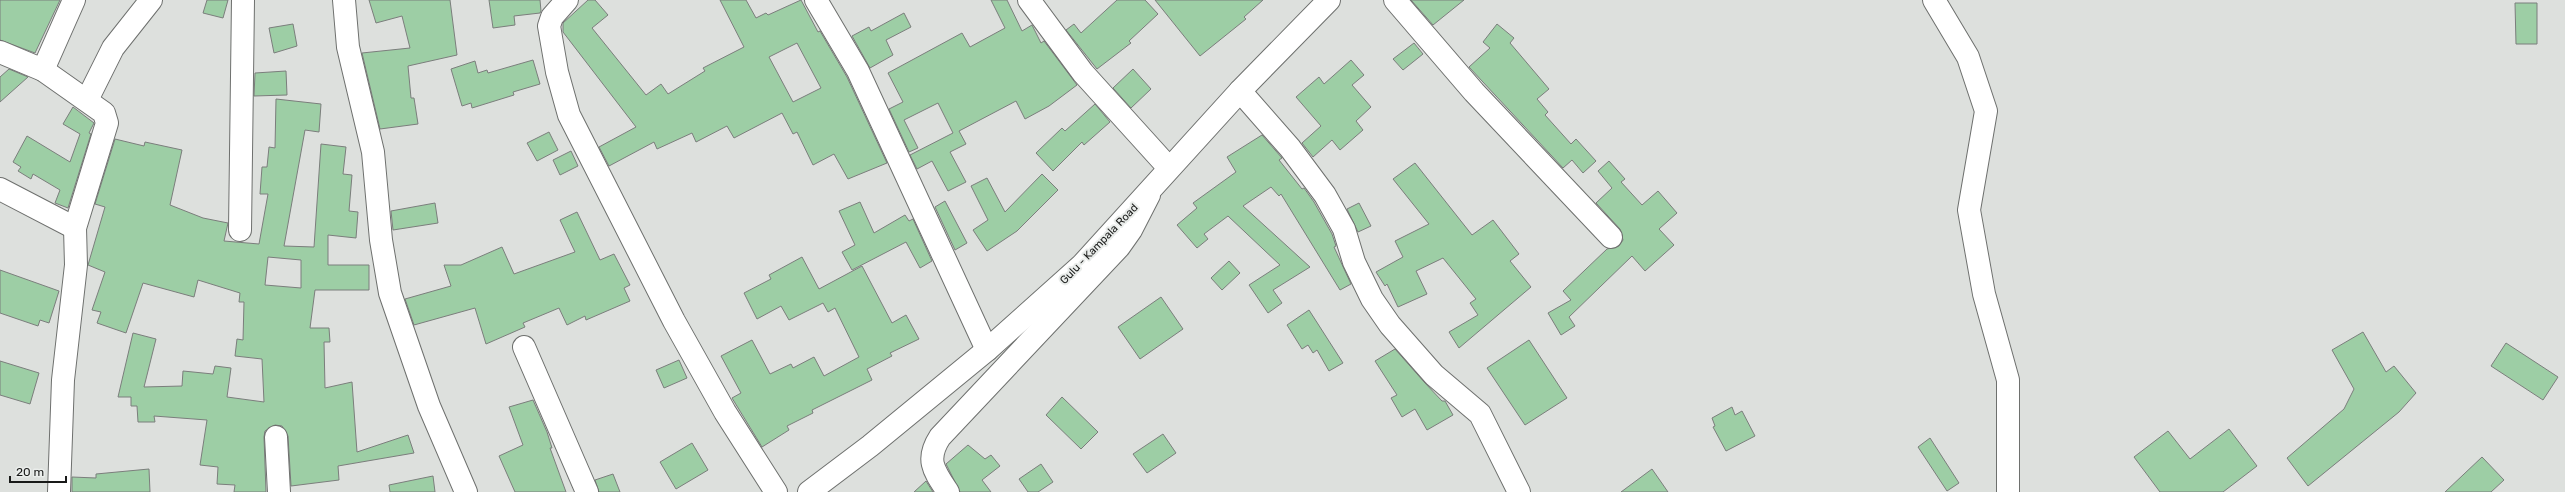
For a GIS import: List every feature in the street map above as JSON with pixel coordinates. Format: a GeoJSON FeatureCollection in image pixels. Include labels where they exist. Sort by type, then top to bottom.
{"type":"FeatureCollection","features":[{"type":"Feature","properties":{"kind":"street"},"geometry":{"type":"LineString","coordinates":[[43,70],[74,0]]}},
{"type":"Feature","properties":{"kind":"street"},"geometry":{"type":"LineString","coordinates":[[87,100],[113,48],[151,0]]}},
{"type":"Feature","properties":{"kind":"street"},"geometry":{"type":"LineString","coordinates":[[240,230],[244,0]]}},
{"type":"Feature","properties":{"kind":"street"},"geometry":{"type":"LineString","coordinates":[[344,0],[348,47],[373,152],[381,240],[390,293],[429,406],[466,492]]}},
{"type":"Feature","properties":{"kind":"street"},"geometry":{"type":"LineString","coordinates":[[567,0],[552,17],[549,26],[557,72],[569,115],[674,321],[725,412],[776,492]]}},
{"type":"Feature","properties":{"kind":"street"},"geometry":{"type":"LineString","coordinates":[[816,0],[858,71],[987,350]]}},
{"type":"Feature","properties":{"kind":"street"},"geometry":{"type":"LineString","coordinates":[[1029,0],[1083,73],[1169,168]]}},
{"type":"Feature","properties":{"kind":"street","name":"Gulu - Kampala Road"},"geometry":{"type":"LineString","coordinates":[[809,492],[870,446],[987,350],[1082,265],[1240,91],[1329,0]]}},
{"type":"Feature","properties":{"kind":"street"},"geometry":{"type":"LineString","coordinates":[[1395,0],[1474,92],[1611,237]]}},
{"type":"Feature","properties":{"kind":"street"},"geometry":{"type":"LineString","coordinates":[[1934,0],[1968,57],[1986,111],[1969,210],[1984,294],[2008,380],[2008,492]]}},
{"type":"Feature","properties":{"kind":"street"},"geometry":{"type":"LineString","coordinates":[[0,52],[43,70],[104,113],[107,123],[75,228],[76,265],[63,380],[60,492]]}},
{"type":"Feature","properties":{"kind":"street"},"geometry":{"type":"LineString","coordinates":[[1240,91],[1290,148],[1325,195],[1344,228],[1354,262],[1372,299],[1390,325],[1434,375],[1480,414],[1519,492]]}},
{"type":"Feature","properties":{"kind":"street"},"geometry":{"type":"LineString","coordinates":[[948,492],[936,475],[932,462],[933,448],[940,437],[1119,247],[1144,209],[1154,186]]}},
{"type":"Feature","properties":{"kind":"street"},"geometry":{"type":"LineString","coordinates":[[0,189],[75,228]]}},
{"type":"Feature","properties":{"kind":"street"},"geometry":{"type":"LineString","coordinates":[[524,347],[588,492]]}},
{"type":"Feature","properties":{"kind":"street"},"geometry":{"type":"LineString","coordinates":[[276,437],[279,492]]}},
{"type":"Feature","properties":{"kind":"building"},"geometry":{"type":"Polygon","coordinates":[[[0,0],[60,0],[35,53],[0,40],[0,0]]]}},
{"type":"Feature","properties":{"kind":"building"},"geometry":{"type":"Polygon","coordinates":[[[207,0],[228,0],[223,18],[203,13],[207,0]]]}},
{"type":"Feature","properties":{"kind":"building"},"geometry":{"type":"Polygon","coordinates":[[[369,0],[450,0],[457,55],[408,66],[411,98],[414,98],[418,124],[380,129],[362,53],[410,48],[402,16],[376,23],[369,0]]]}},
{"type":"Feature","properties":{"kind":"building"},"geometry":{"type":"Polygon","coordinates":[[[489,0],[540,0],[541,11],[540,13],[514,16],[515,25],[493,28],[489,0]]]}},
{"type":"Feature","properties":{"kind":"building"},"geometry":{"type":"Polygon","coordinates":[[[588,0],[595,0],[608,15],[592,28],[646,95],[661,84],[668,94],[705,71],[703,68],[744,47],[720,0],[746,0],[756,18],[766,13],[768,15],[801,0],[818,32],[820,31],[847,77],[887,163],[848,179],[834,154],[813,165],[797,132],[793,134],[782,113],[734,138],[727,126],[696,142],[692,133],[657,149],[654,142],[609,166],[599,147],[636,127],[563,32],[563,23],[588,0]],[[797,43],[769,57],[793,102],[821,88],[797,43]]]}},
{"type":"Feature","properties":{"kind":"building"},"geometry":{"type":"Polygon","coordinates":[[[991,0],[1007,0],[1022,31],[1032,25],[1041,43],[1044,41],[1077,85],[1049,106],[1025,119],[1016,101],[959,131],[966,144],[950,152],[966,182],[948,191],[932,161],[917,169],[910,155],[953,133],[938,103],[904,120],[918,148],[909,152],[889,109],[903,102],[888,73],[962,33],[970,47],[1005,28],[991,0]]]}},
{"type":"Feature","properties":{"kind":"building"},"geometry":{"type":"Polygon","coordinates":[[[1117,0],[1145,0],[1158,14],[1129,41],[1131,43],[1097,69],[1066,30],[1074,24],[1081,33],[1117,0]]]}},
{"type":"Feature","properties":{"kind":"building"},"geometry":{"type":"Polygon","coordinates":[[[1155,0],[1263,0],[1244,17],[1246,19],[1200,56],[1155,0]]]}},
{"type":"Feature","properties":{"kind":"building"},"geometry":{"type":"Polygon","coordinates":[[[1411,0],[1464,0],[1433,25],[1411,0]]]}},
{"type":"Feature","properties":{"kind":"building"},"geometry":{"type":"Polygon","coordinates":[[[2515,3],[2537,3],[2537,44],[2516,44],[2515,3]]]}},
{"type":"Feature","properties":{"kind":"building"},"geometry":{"type":"Polygon","coordinates":[[[904,13],[911,27],[886,40],[893,55],[870,68],[852,36],[869,27],[871,31],[904,13]]]}},
{"type":"Feature","properties":{"kind":"building"},"geometry":{"type":"Polygon","coordinates":[[[293,24],[297,46],[274,53],[269,28],[293,24]]]}},
{"type":"Feature","properties":{"kind":"building"},"geometry":{"type":"Polygon","coordinates":[[[1497,24],[1514,38],[1510,43],[1549,89],[1537,99],[1548,112],[1545,115],[1571,144],[1576,139],[1596,161],[1583,173],[1572,160],[1563,168],[1469,67],[1490,48],[1483,42],[1497,24]]]}},
{"type":"Feature","properties":{"kind":"building"},"geometry":{"type":"Polygon","coordinates":[[[1414,43],[1423,54],[1403,70],[1393,59],[1414,43]]]}},
{"type":"Feature","properties":{"kind":"building"},"geometry":{"type":"Polygon","coordinates":[[[533,60],[540,84],[513,92],[514,95],[472,108],[471,103],[462,106],[451,69],[475,61],[478,73],[487,70],[488,73],[533,60]]]}},
{"type":"Feature","properties":{"kind":"building"},"geometry":{"type":"Polygon","coordinates":[[[1351,60],[1364,75],[1352,85],[1371,107],[1356,121],[1363,130],[1340,150],[1332,140],[1313,157],[1302,143],[1321,126],[1296,97],[1319,77],[1324,84],[1351,60]]]}},
{"type":"Feature","properties":{"kind":"building"},"geometry":{"type":"Polygon","coordinates":[[[9,69],[28,77],[0,102],[0,77],[9,69]]]}},
{"type":"Feature","properties":{"kind":"building"},"geometry":{"type":"Polygon","coordinates":[[[1133,69],[1151,89],[1131,108],[1113,88],[1133,69]]]}},
{"type":"Feature","properties":{"kind":"building"},"geometry":{"type":"Polygon","coordinates":[[[286,71],[287,95],[254,96],[255,73],[286,71]]]}},
{"type":"Feature","properties":{"kind":"building"},"geometry":{"type":"Polygon","coordinates":[[[276,99],[321,104],[319,132],[305,130],[284,246],[314,247],[321,144],[346,147],[343,174],[352,175],[349,211],[358,212],[356,238],[328,235],[328,265],[369,265],[369,290],[315,290],[310,328],[329,328],[330,342],[324,342],[325,388],[352,382],[357,452],[408,435],[414,453],[338,466],[339,480],[291,486],[288,436],[282,426],[275,425],[265,431],[264,437],[266,492],[234,492],[235,485],[217,484],[218,467],[200,465],[207,420],[154,416],[155,422],[138,422],[137,406],[131,406],[131,397],[118,397],[133,333],[156,339],[144,387],[182,386],[183,371],[213,374],[215,366],[231,368],[227,397],[264,402],[262,359],[235,356],[237,339],[243,340],[244,302],[239,302],[240,293],[198,280],[194,297],[143,283],[126,333],[97,323],[101,312],[92,310],[105,272],[88,265],[105,207],[95,204],[115,139],[144,146],[145,142],[182,150],[170,205],[203,218],[228,223],[224,241],[259,244],[268,194],[260,194],[262,167],[267,167],[269,147],[275,148],[276,99]],[[268,257],[265,285],[301,288],[301,260],[268,257]]]}},
{"type":"Feature","properties":{"kind":"building"},"geometry":{"type":"Polygon","coordinates":[[[1095,104],[1110,122],[1084,145],[1082,142],[1053,171],[1036,153],[1062,128],[1065,131],[1095,104]]]}},
{"type":"Feature","properties":{"kind":"building"},"geometry":{"type":"Polygon","coordinates":[[[73,107],[94,123],[89,133],[91,134],[68,208],[55,203],[60,190],[33,174],[31,179],[18,171],[21,167],[13,162],[27,136],[70,162],[80,134],[63,124],[73,107]]]}},
{"type":"Feature","properties":{"kind":"building"},"geometry":{"type":"Polygon","coordinates":[[[549,132],[558,150],[537,161],[527,143],[549,132]]]}},
{"type":"Feature","properties":{"kind":"building"},"geometry":{"type":"Polygon","coordinates":[[[1262,135],[1282,158],[1279,160],[1302,189],[1304,188],[1314,202],[1332,234],[1336,246],[1334,247],[1351,284],[1340,290],[1281,194],[1279,196],[1271,187],[1243,206],[1310,267],[1273,290],[1282,303],[1268,313],[1249,285],[1280,265],[1228,216],[1204,234],[1208,239],[1197,248],[1177,225],[1197,208],[1193,203],[1236,172],[1227,157],[1262,135]]]}},
{"type":"Feature","properties":{"kind":"building"},"geometry":{"type":"Polygon","coordinates":[[[571,151],[578,166],[560,175],[553,160],[571,151]]]}},
{"type":"Feature","properties":{"kind":"building"},"geometry":{"type":"Polygon","coordinates":[[[1609,161],[1625,179],[1621,182],[1642,205],[1658,191],[1677,213],[1659,229],[1674,245],[1645,271],[1632,256],[1569,317],[1575,326],[1561,335],[1548,313],[1571,300],[1563,291],[1607,249],[1619,246],[1623,240],[1620,229],[1596,203],[1612,188],[1598,171],[1609,161]]]}},
{"type":"Feature","properties":{"kind":"building"},"geometry":{"type":"Polygon","coordinates":[[[1415,163],[1472,235],[1493,220],[1519,254],[1510,261],[1531,287],[1459,348],[1449,332],[1478,315],[1470,303],[1476,299],[1443,258],[1416,271],[1427,294],[1398,307],[1387,284],[1385,286],[1376,272],[1403,257],[1395,241],[1429,224],[1393,179],[1415,163]]]}},
{"type":"Feature","properties":{"kind":"building"},"geometry":{"type":"Polygon","coordinates":[[[1042,174],[1058,190],[1017,231],[987,251],[973,230],[988,220],[971,186],[987,178],[1005,212],[1042,174]]]}},
{"type":"Feature","properties":{"kind":"building"},"geometry":{"type":"Polygon","coordinates":[[[945,201],[967,243],[955,250],[935,207],[945,201]]]}},
{"type":"Feature","properties":{"kind":"building"},"geometry":{"type":"Polygon","coordinates":[[[860,202],[874,233],[905,215],[909,221],[913,219],[932,261],[920,268],[906,242],[852,270],[842,252],[855,245],[839,211],[860,202]]]}},
{"type":"Feature","properties":{"kind":"building"},"geometry":{"type":"Polygon","coordinates":[[[435,203],[438,223],[393,230],[391,211],[435,203]]]}},
{"type":"Feature","properties":{"kind":"building"},"geometry":{"type":"Polygon","coordinates":[[[1359,203],[1371,226],[1358,232],[1347,209],[1359,203]]]}},
{"type":"Feature","properties":{"kind":"building"},"geometry":{"type":"Polygon","coordinates":[[[577,212],[600,260],[614,254],[630,285],[624,288],[630,301],[586,320],[585,316],[567,325],[559,308],[523,323],[525,327],[486,344],[475,308],[414,325],[405,299],[451,286],[444,265],[461,265],[502,247],[514,274],[575,252],[560,220],[577,212]]]}},
{"type":"Feature","properties":{"kind":"building"},"geometry":{"type":"Polygon","coordinates":[[[802,257],[819,289],[862,266],[892,323],[906,315],[919,339],[890,353],[892,356],[867,369],[872,380],[812,410],[813,413],[787,426],[789,430],[762,447],[732,398],[741,393],[721,356],[752,340],[770,374],[791,364],[793,368],[814,357],[824,376],[859,357],[835,308],[828,312],[823,303],[789,320],[781,306],[757,319],[744,293],[771,279],[769,275],[802,257]]]}},
{"type":"Feature","properties":{"kind":"building"},"geometry":{"type":"Polygon","coordinates":[[[1229,261],[1240,273],[1222,290],[1211,278],[1229,261]]]}},
{"type":"Feature","properties":{"kind":"building"},"geometry":{"type":"Polygon","coordinates":[[[0,270],[59,291],[49,323],[40,320],[38,326],[0,313],[0,270]]]}},
{"type":"Feature","properties":{"kind":"building"},"geometry":{"type":"Polygon","coordinates":[[[1161,297],[1183,329],[1140,359],[1118,327],[1161,297]]]}},
{"type":"Feature","properties":{"kind":"building"},"geometry":{"type":"Polygon","coordinates":[[[1309,310],[1343,363],[1329,371],[1317,350],[1313,353],[1308,345],[1302,349],[1287,325],[1309,310]]]}},
{"type":"Feature","properties":{"kind":"building"},"geometry":{"type":"Polygon","coordinates":[[[2363,332],[2386,372],[2394,366],[2416,393],[2399,412],[2308,486],[2287,458],[2344,409],[2354,389],[2332,350],[2363,332]]]}},
{"type":"Feature","properties":{"kind":"building"},"geometry":{"type":"Polygon","coordinates":[[[1529,340],[1567,398],[1525,425],[1487,368],[1529,340]]]}},
{"type":"Feature","properties":{"kind":"building"},"geometry":{"type":"Polygon","coordinates":[[[2506,343],[2558,377],[2543,400],[2491,366],[2506,343]]]}},
{"type":"Feature","properties":{"kind":"building"},"geometry":{"type":"Polygon","coordinates":[[[1395,349],[1442,401],[1445,401],[1453,415],[1427,430],[1415,409],[1402,417],[1391,398],[1397,395],[1375,361],[1395,349]]]}},
{"type":"Feature","properties":{"kind":"building"},"geometry":{"type":"Polygon","coordinates":[[[679,360],[687,378],[664,388],[656,370],[679,360]]]}},
{"type":"Feature","properties":{"kind":"building"},"geometry":{"type":"Polygon","coordinates":[[[0,361],[39,373],[30,404],[0,395],[0,361]]]}},
{"type":"Feature","properties":{"kind":"building"},"geometry":{"type":"Polygon","coordinates":[[[1062,397],[1098,432],[1081,449],[1046,415],[1062,397]]]}},
{"type":"Feature","properties":{"kind":"building"},"geometry":{"type":"Polygon","coordinates":[[[533,400],[547,432],[552,448],[550,448],[566,492],[515,492],[499,456],[523,445],[509,407],[533,400]]]}},
{"type":"Feature","properties":{"kind":"building"},"geometry":{"type":"Polygon","coordinates":[[[1732,407],[1735,415],[1742,411],[1755,436],[1726,451],[1713,427],[1715,426],[1712,418],[1732,407]]]}},
{"type":"Feature","properties":{"kind":"building"},"geometry":{"type":"Polygon","coordinates":[[[2229,429],[2257,466],[2223,492],[2160,492],[2134,457],[2168,431],[2190,459],[2229,429]]]}},
{"type":"Feature","properties":{"kind":"building"},"geometry":{"type":"Polygon","coordinates":[[[1163,434],[1176,453],[1147,473],[1133,454],[1163,434]]]}},
{"type":"Feature","properties":{"kind":"building"},"geometry":{"type":"Polygon","coordinates":[[[1930,438],[1959,483],[1947,491],[1918,447],[1930,438]]]}},
{"type":"Feature","properties":{"kind":"building"},"geometry":{"type":"Polygon","coordinates":[[[692,443],[708,470],[676,489],[660,462],[692,443]]]}},
{"type":"Feature","properties":{"kind":"building"},"geometry":{"type":"Polygon","coordinates":[[[968,445],[985,459],[991,455],[1000,466],[982,480],[991,492],[960,492],[946,464],[968,445]]]}},
{"type":"Feature","properties":{"kind":"building"},"geometry":{"type":"Polygon","coordinates":[[[2482,457],[2504,480],[2491,492],[2445,492],[2482,457]]]}},
{"type":"Feature","properties":{"kind":"building"},"geometry":{"type":"Polygon","coordinates":[[[1041,464],[1053,482],[1038,492],[1028,492],[1019,479],[1041,464]]]}},
{"type":"Feature","properties":{"kind":"building"},"geometry":{"type":"Polygon","coordinates":[[[149,469],[150,492],[72,492],[72,477],[96,478],[96,474],[149,469]]]}},
{"type":"Feature","properties":{"kind":"building"},"geometry":{"type":"Polygon","coordinates":[[[1652,469],[1668,492],[1621,492],[1652,469]]]}},
{"type":"Feature","properties":{"kind":"building"},"geometry":{"type":"Polygon","coordinates":[[[613,474],[620,492],[599,492],[595,480],[613,474]]]}},
{"type":"Feature","properties":{"kind":"building"},"geometry":{"type":"Polygon","coordinates":[[[433,476],[435,492],[390,492],[389,485],[433,476]]]}},
{"type":"Feature","properties":{"kind":"building"},"geometry":{"type":"Polygon","coordinates":[[[926,481],[933,492],[914,492],[926,481]]]}}]}
